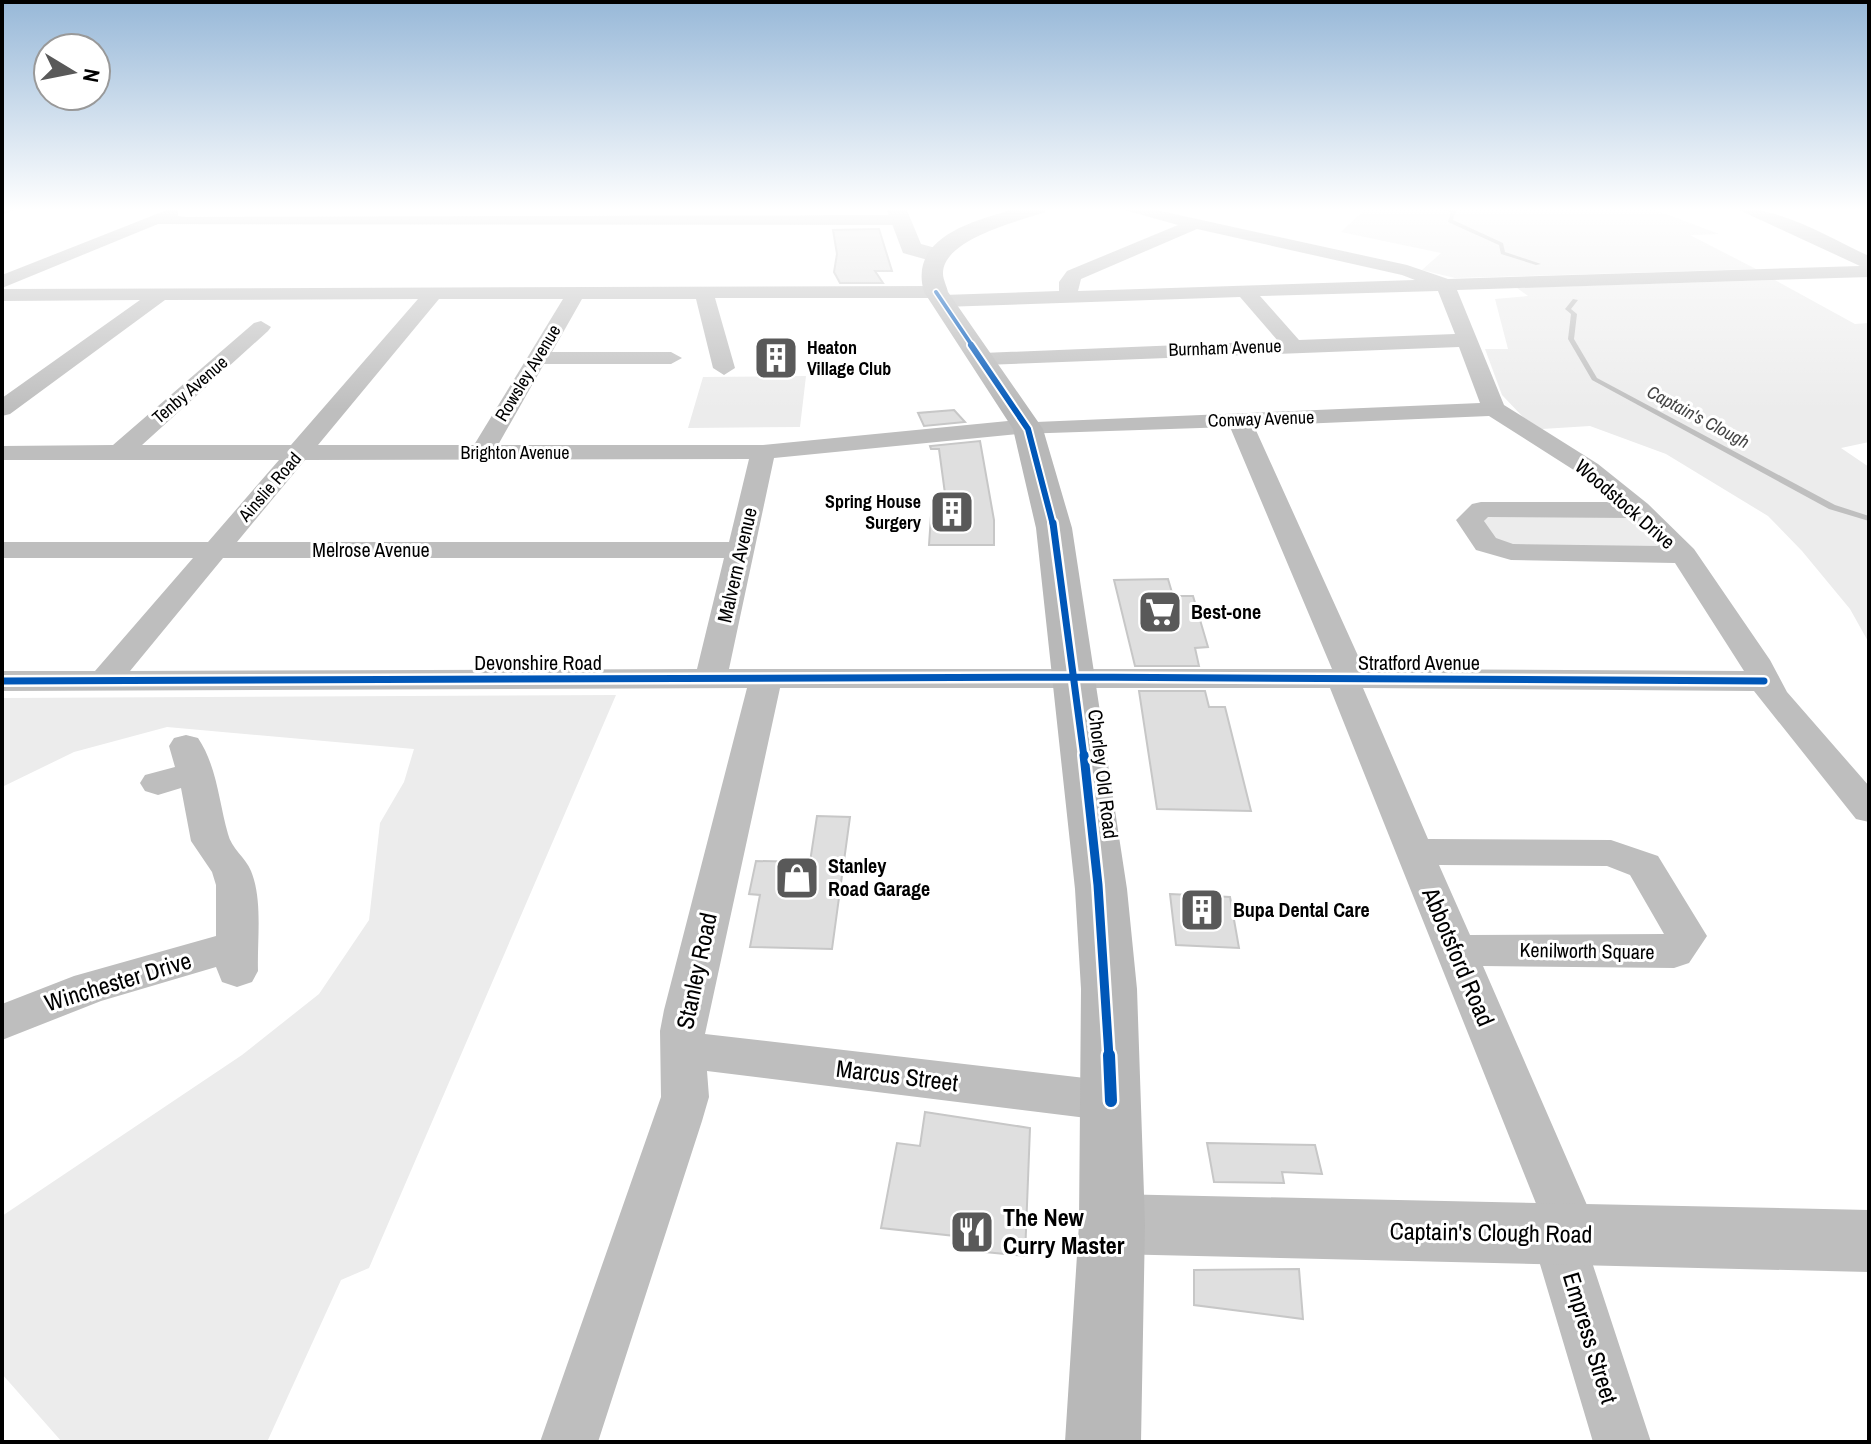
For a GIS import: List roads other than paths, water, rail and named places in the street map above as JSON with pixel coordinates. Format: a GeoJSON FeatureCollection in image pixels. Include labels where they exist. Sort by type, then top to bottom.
{"type":"FeatureCollection","features":[{"type":"Feature","properties":{"kind":"main road"},"geometry":{"type":"LineString","coordinates":[[938,283],[942,275]]}},
{"type":"Feature","properties":{"kind":"main road","name":"Chorley Old Road"},"geometry":{"type":"LineString","coordinates":[[938,283],[1027,428],[1054,528],[1101,889],[1111,1101],[1112,1224],[1103,1442]]}},
{"type":"Feature","properties":{"kind":"street"},"geometry":{"type":"LineString","coordinates":[[6,294],[42,275]]}},
{"type":"Feature","properties":{"kind":"street"},"geometry":{"type":"LineString","coordinates":[[932,275],[938,283]]}},
{"type":"Feature","properties":{"kind":"street"},"geometry":{"type":"LineString","coordinates":[[1069,297],[1068,282],[1074,275]]}},
{"type":"Feature","properties":{"kind":"street"},"geometry":{"type":"LineString","coordinates":[[1419,275],[1444,284],[1458,311],[1494,409]]}},
{"type":"Feature","properties":{"kind":"street"},"geometry":{"type":"LineString","coordinates":[[6,294],[704,293],[938,283],[1069,297],[1726,275]]}},
{"type":"Feature","properties":{"kind":"street"},"geometry":{"type":"LineString","coordinates":[[1245,291],[1293,346]]}},
{"type":"Feature","properties":{"kind":"street","name":"Ainslie Road"},"geometry":{"type":"LineString","coordinates":[[105,680],[434,293]]}},
{"type":"Feature","properties":{"kind":"street","name":"Rowsley Avenue"},"geometry":{"type":"LineString","coordinates":[[481,453],[576,293]]}},
{"type":"Feature","properties":{"kind":"street"},"geometry":{"type":"LineString","coordinates":[[704,293],[724,368]]}},
{"type":"Feature","properties":{"kind":"street"},"geometry":{"type":"LineString","coordinates":[[2,409],[161,294]]}},
{"type":"Feature","properties":{"kind":"street","name":"Tenby Avenue"},"geometry":{"type":"LineString","coordinates":[[119,453],[261,327]]}},
{"type":"Feature","properties":{"kind":"street","name":"Burnham Avenue"},"geometry":{"type":"LineString","coordinates":[[983,359],[1467,340]]}},
{"type":"Feature","properties":{"kind":"street"},"geometry":{"type":"LineString","coordinates":[[537,358],[648,365],[671,358]]}},
{"type":"Feature","properties":{"kind":"street","name":"Conway Avenue"},"geometry":{"type":"LineString","coordinates":[[1027,428],[1494,409]]}},
{"type":"Feature","properties":{"kind":"street","name":"Woodstock Drive"},"geometry":{"type":"LineString","coordinates":[[1494,409],[1576,460],[1639,510],[1684,555],[1790,718],[1869,810]]}},
{"type":"Feature","properties":{"kind":"street","name":"Abbotsford Road"},"geometry":{"type":"LineString","coordinates":[[1239,420],[1347,678],[1566,1234]]}},
{"type":"Feature","properties":{"kind":"street","name":"Brighton Avenue"},"geometry":{"type":"LineString","coordinates":[[2,453],[763,452],[1027,428]]}},
{"type":"Feature","properties":{"kind":"street","name":"Malvern Avenue"},"geometry":{"type":"LineString","coordinates":[[711,678],[763,452]]}},
{"type":"Feature","properties":{"kind":"street"},"geometry":{"type":"LineString","coordinates":[[1639,510],[1495,509],[1481,510],[1469,520],[1486,544],[1511,552],[1684,555]]}},
{"type":"Feature","properties":{"kind":"street","name":"Melrose Avenue"},"geometry":{"type":"LineString","coordinates":[[2,550],[740,550]]}},
{"type":"Feature","properties":{"kind":"street","name":"Stratford Avenue"},"geometry":{"type":"LineString","coordinates":[[1074,677],[1764,681]]}},
{"type":"Feature","properties":{"kind":"street","name":"Devonshire Road"},"geometry":{"type":"LineString","coordinates":[[2,681],[1074,677]]}},
{"type":"Feature","properties":{"kind":"street","name":"Stanley Road"},"geometry":{"type":"LineString","coordinates":[[569,1442],[685,1097],[682,1050],[686,1010],[766,678]]}},
{"type":"Feature","properties":{"kind":"street","name":"Winchester Drive"},"geometry":{"type":"LineString","coordinates":[[2,1023],[89,988],[237,959],[236,885],[231,869],[210,841],[190,759],[158,783]]}},
{"type":"Feature","properties":{"kind":"street","name":"Kenilworth Square"},"geometry":{"type":"LineString","coordinates":[[1415,852],[1611,853],[1644,866],[1686,936],[1674,952],[1455,950]]}},
{"type":"Feature","properties":{"kind":"street","name":"Marcus Street"},"geometry":{"type":"LineString","coordinates":[[682,1050],[1111,1101]]}},
{"type":"Feature","properties":{"kind":"street","name":"Captain's Clough Road"},"geometry":{"type":"LineString","coordinates":[[1112,1224],[1869,1241]]}},
{"type":"Feature","properties":{"kind":"street","name":"Empress Street"},"geometry":{"type":"LineString","coordinates":[[1566,1234],[1622,1442]]}},
{"type":"Feature","properties":{"kind":"waterway","name":"Captain's Clough"},"geometry":{"type":"LineString","coordinates":[[1575,300],[1568,309],[1574,314],[1571,339],[1594,379],[1832,507],[1869,519]]}},
{"type":"Feature","properties":{"kind":"place","name":"Heaton Village Club"},"geometry":{"type":"Point","coordinates":[776,358]}},
{"type":"Feature","properties":{"kind":"place","name":"Spring House Surgery"},"geometry":{"type":"Point","coordinates":[952,512]}},
{"type":"Feature","properties":{"kind":"place","name":"Best-one"},"geometry":{"type":"Point","coordinates":[1160,612]}},
{"type":"Feature","properties":{"kind":"place","name":"Stanley Road Garage"},"geometry":{"type":"Point","coordinates":[797,878]}},
{"type":"Feature","properties":{"kind":"place","name":"Bupa Dental Care"},"geometry":{"type":"Point","coordinates":[1202,910]}},
{"type":"Feature","properties":{"kind":"place","name":"The New Curry Master"},"geometry":{"type":"Point","coordinates":[972,1232]}}]}
